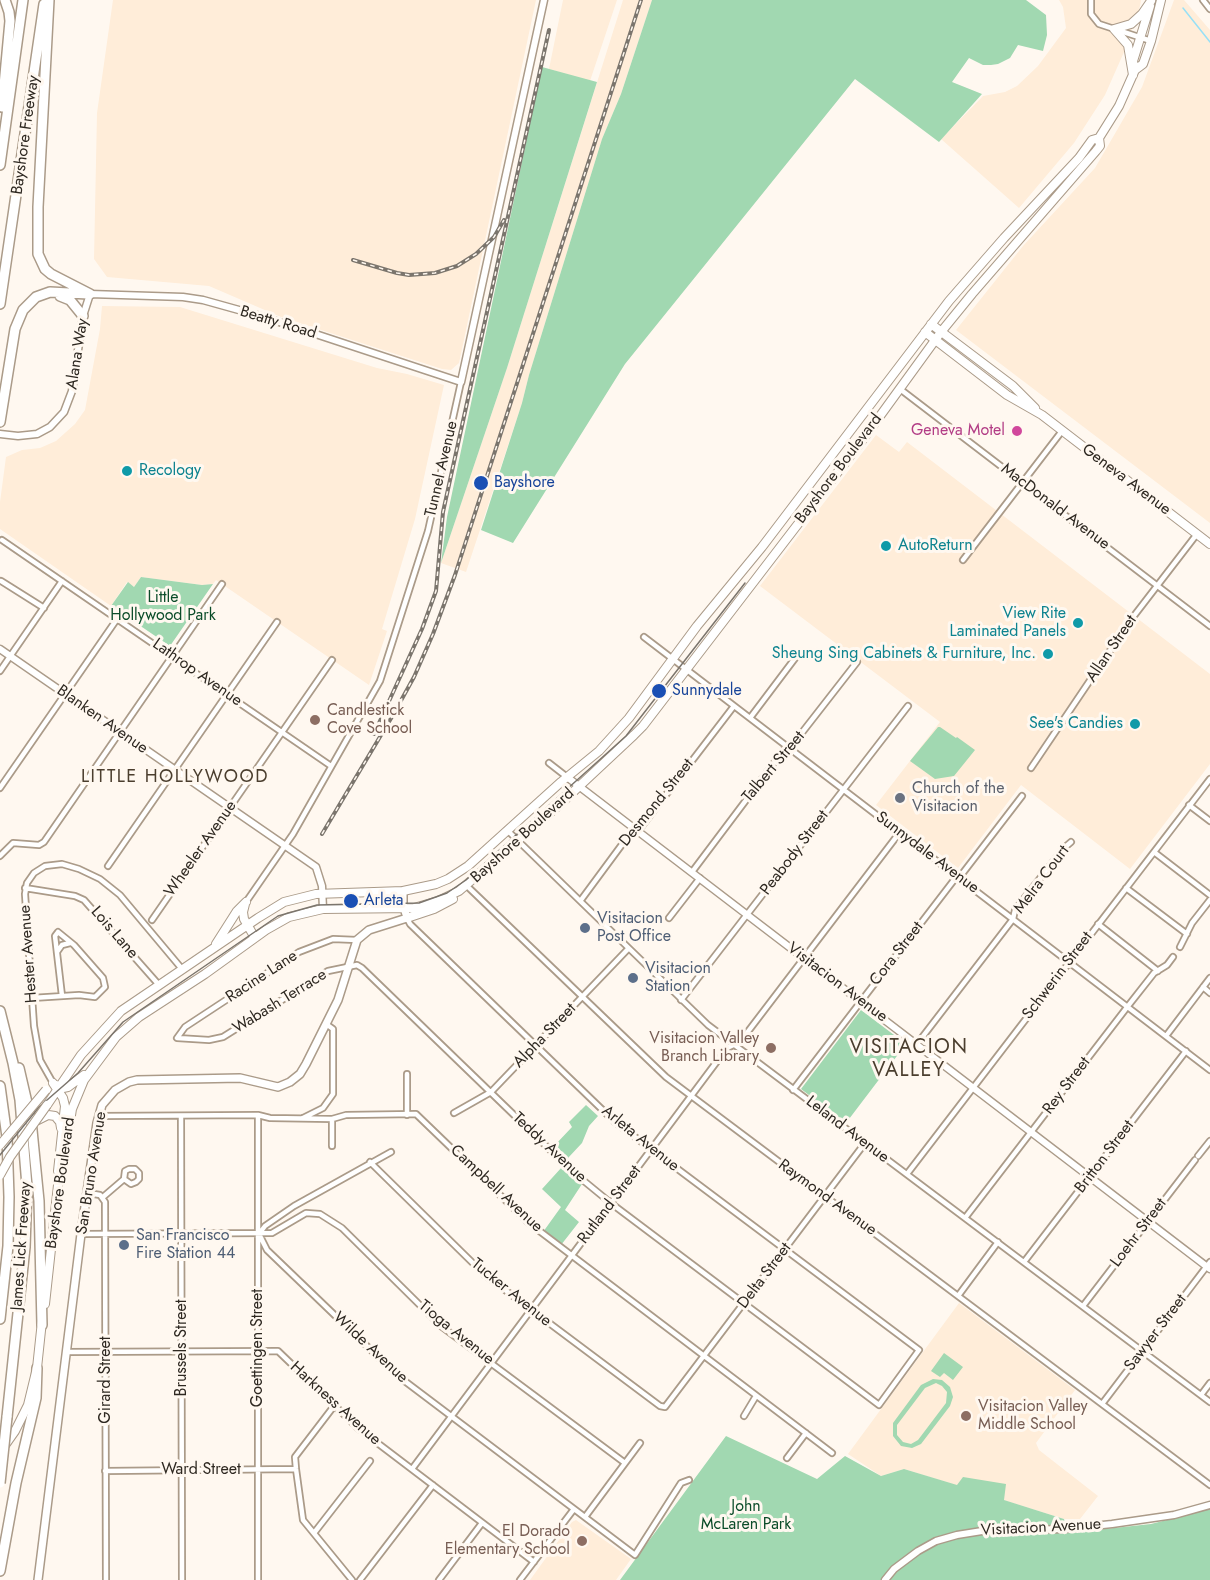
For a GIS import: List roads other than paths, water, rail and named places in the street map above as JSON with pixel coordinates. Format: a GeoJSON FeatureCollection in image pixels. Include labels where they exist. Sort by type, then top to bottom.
{"type":"FeatureCollection","features":[{"type":"Feature","properties":{"kind":"highway"},"geometry":{"type":"LineString","coordinates":[[0,128],[10,21],[5,0]]}},
{"type":"Feature","properties":{"kind":"highway","name":"Bayshore Freeway"},"geometry":{"type":"LineString","coordinates":[[0,165],[23,0]]}},
{"type":"Feature","properties":{"kind":"highway","name":"Bayshore Freeway"},"geometry":{"type":"LineString","coordinates":[[0,304],[45,0]]}},
{"type":"Feature","properties":{"kind":"highway"},"geometry":{"type":"LineString","coordinates":[[49,0],[38,207],[38,254],[45,269],[51,274],[90,294]]}},
{"type":"Feature","properties":{"kind":"highway"},"geometry":{"type":"LineString","coordinates":[[0,422],[16,323],[23,310],[36,297],[50,292],[90,294]]}},
{"type":"Feature","properties":{"kind":"highway"},"geometry":{"type":"LineString","coordinates":[[30,302],[43,296],[58,295],[70,300],[83,316]]}},
{"type":"Feature","properties":{"kind":"highway","name":"James Lick Freeway"},"geometry":{"type":"LineString","coordinates":[[0,1011],[21,1112],[27,1198],[25,1247],[0,1483]]}},
{"type":"Feature","properties":{"kind":"highway"},"geometry":{"type":"LineString","coordinates":[[4,1027],[23,1082],[31,1120],[40,1219],[42,1325]]}},
{"type":"Feature","properties":{"kind":"highway","name":"James Lick Freeway"},"geometry":{"type":"LineString","coordinates":[[0,1086],[7,1137],[9,1186],[8,1234],[0,1320]]}},
{"type":"Feature","properties":{"kind":"highway"},"geometry":{"type":"LineString","coordinates":[[0,1571],[16,1483],[36,1398],[37,1368]]}},
{"type":"Feature","properties":{"kind":"main road"},"geometry":{"type":"LineString","coordinates":[[1134,73],[1128,45],[1114,29],[1131,24],[1142,14],[1151,0]]}},
{"type":"Feature","properties":{"kind":"main road","name":"Bayshore Boulevard"},"geometry":{"type":"LineString","coordinates":[[1134,73],[1133,61],[1142,38],[1151,0]]}},
{"type":"Feature","properties":{"kind":"main road","name":"Bayshore Boulevard"},"geometry":{"type":"LineString","coordinates":[[0,1451],[10,1440],[24,1414],[37,1368],[58,1185],[72,1109],[80,1089],[116,1036],[130,1023],[289,917],[323,909],[404,909],[438,901],[467,886],[644,726],[941,332],[1100,146],[1100,138],[1119,106],[1134,73],[1143,64],[1161,1]]}},
{"type":"Feature","properties":{"kind":"main road","name":"Bayshore Boulevard"},"geometry":{"type":"LineString","coordinates":[[0,1175],[10,1157],[38,1120],[56,1086],[88,1046],[114,1018],[159,985],[284,902],[322,894],[403,891],[436,884],[459,873],[613,737],[697,626],[762,548],[925,332],[975,271],[1092,140],[1100,138]]}},
{"type":"Feature","properties":{"kind":"main road","name":"Geneva Avenue"},"geometry":{"type":"LineString","coordinates":[[932,324],[1013,386],[1042,415]]}},
{"type":"Feature","properties":{"kind":"main road","name":"Geneva Avenue"},"geometry":{"type":"LineString","coordinates":[[925,332],[1007,395],[1042,415],[1210,544]]}},
{"type":"Feature","properties":{"kind":"main road"},"geometry":{"type":"LineString","coordinates":[[357,940],[369,930],[442,906],[467,886]]}},
{"type":"Feature","properties":{"kind":"main road","name":"Arleta Avenue"},"geometry":{"type":"LineString","coordinates":[[403,891],[407,918]]}},
{"type":"Feature","properties":{"kind":"main road"},"geometry":{"type":"LineString","coordinates":[[246,902],[243,912],[246,926],[255,938]]}},
{"type":"Feature","properties":{"kind":"main road"},"geometry":{"type":"LineString","coordinates":[[213,948],[237,911],[246,902]]}},
{"type":"Feature","properties":{"kind":"main road","name":"San Bruno Avenue"},"geometry":{"type":"LineString","coordinates":[[38,1580],[81,1234],[102,1105],[122,1085],[137,1080],[240,1078],[269,1086],[283,1086],[303,1070],[338,1000],[357,940]]}},
{"type":"Feature","properties":{"kind":"main road"},"geometry":{"type":"LineString","coordinates":[[0,1144],[46,1090],[56,1086],[63,1088],[72,1086],[94,1066]]}},
{"type":"Feature","properties":{"kind":"main road"},"geometry":{"type":"LineString","coordinates":[[56,1086],[65,1106],[58,1185]]}},
{"type":"Feature","properties":{"kind":"main road"},"geometry":{"type":"LineString","coordinates":[[38,1120],[48,1115],[58,1119],[62,1132]]}},
{"type":"Feature","properties":{"kind":"street","name":"Tunnel Avenue"},"geometry":{"type":"LineString","coordinates":[[246,902],[285,847],[380,681],[428,531],[544,0]]}},
{"type":"Feature","properties":{"kind":"street"},"geometry":{"type":"LineString","coordinates":[[1091,0],[1091,14],[1099,24],[1151,41]]}},
{"type":"Feature","properties":{"kind":"street"},"geometry":{"type":"LineString","coordinates":[[1203,0],[1210,9]]}},
{"type":"Feature","properties":{"kind":"street","name":"Alana Way"},"geometry":{"type":"LineString","coordinates":[[0,434],[18,436],[37,434],[51,427],[61,417],[72,391],[83,316],[90,294]]}},
{"type":"Feature","properties":{"kind":"street","name":"Beatty Road"},"geometry":{"type":"LineString","coordinates":[[90,294],[203,300],[461,382]]}},
{"type":"Feature","properties":{"kind":"street","name":"MacDonald Avenue"},"geometry":{"type":"LineString","coordinates":[[900,389],[1210,626]]}},
{"type":"Feature","properties":{"kind":"street"},"geometry":{"type":"LineString","coordinates":[[963,560],[1063,431]]}},
{"type":"Feature","properties":{"kind":"street","name":"Allan Street"},"geometry":{"type":"LineString","coordinates":[[1031,768],[1130,621],[1197,534]]}},
{"type":"Feature","properties":{"kind":"street","name":"Lathrop Avenue"},"geometry":{"type":"LineString","coordinates":[[2,540],[331,766]]}},
{"type":"Feature","properties":{"kind":"street"},"geometry":{"type":"LineString","coordinates":[[1,581],[44,608]]}},
{"type":"Feature","properties":{"kind":"street"},"geometry":{"type":"LineString","coordinates":[[0,671],[62,581]]}},
{"type":"Feature","properties":{"kind":"street"},"geometry":{"type":"LineString","coordinates":[[0,856],[13,843],[39,845],[44,842],[222,584]]}},
{"type":"Feature","properties":{"kind":"street"},"geometry":{"type":"LineString","coordinates":[[0,788],[117,619]]}},
{"type":"Feature","properties":{"kind":"street"},"geometry":{"type":"LineString","coordinates":[[108,866],[277,622]]}},
{"type":"Feature","properties":{"kind":"street","name":"Sunnydale Avenue"},"geometry":{"type":"LineString","coordinates":[[644,637],[1210,1070]]}},
{"type":"Feature","properties":{"kind":"street","name":"Blanken Avenue"},"geometry":{"type":"LineString","coordinates":[[0,649],[316,867],[323,909]]}},
{"type":"Feature","properties":{"kind":"street"},"geometry":{"type":"LineString","coordinates":[[750,718],[799,653]]}},
{"type":"Feature","properties":{"kind":"street","name":"Wheeler Avenue"},"geometry":{"type":"LineString","coordinates":[[152,920],[332,660]]}},
{"type":"Feature","properties":{"kind":"street","name":"Talbert Street"},"geometry":{"type":"LineString","coordinates":[[692,872],[783,751],[790,748],[857,662]]}},
{"type":"Feature","properties":{"kind":"street","name":"Desmond Street"},"geometry":{"type":"LineString","coordinates":[[580,900],[629,835],[642,826],[734,706]]}},
{"type":"Feature","properties":{"kind":"street","name":"Peabody Street"},"geometry":{"type":"LineString","coordinates":[[681,1000],[908,706]]}},
{"type":"Feature","properties":{"kind":"street","name":"Visitacion Avenue"},"geometry":{"type":"LineString","coordinates":[[549,763],[1031,1133],[1209,1266]]}},
{"type":"Feature","properties":{"kind":"street","name":"Schwerin Street"},"geometry":{"type":"LineString","coordinates":[[907,1174],[1210,779]]}},
{"type":"Feature","properties":{"kind":"street","name":"Cora Street"},"geometry":{"type":"LineString","coordinates":[[793,1090],[954,880],[959,878],[1022,796]]}},
{"type":"Feature","properties":{"kind":"street"},"geometry":{"type":"LineString","coordinates":[[1189,806],[1210,821]]}},
{"type":"Feature","properties":{"kind":"street","name":"Leland Avenue"},"geometry":{"type":"LineString","coordinates":[[507,830],[708,1025],[1210,1402]]}},
{"type":"Feature","properties":{"kind":"street","name":"Rutland Street"},"geometry":{"type":"LineString","coordinates":[[412,1469],[727,1048],[740,1042],[900,832]]}},
{"type":"Feature","properties":{"kind":"street","name":"Melra Court"},"geometry":{"type":"LineString","coordinates":[[1013,919],[1015,910],[1071,842]]}},
{"type":"Feature","properties":{"kind":"street"},"geometry":{"type":"LineString","coordinates":[[1154,852],[1210,897],[1192,922],[1180,947]]}},
{"type":"Feature","properties":{"kind":"street","name":"Hester Avenue"},"geometry":{"type":"LineString","coordinates":[[56,1086],[40,1060],[37,1049],[25,888],[34,873],[45,866],[62,864],[90,873],[100,879],[120,895],[182,969]]}},
{"type":"Feature","properties":{"kind":"street"},"geometry":{"type":"LineString","coordinates":[[669,918],[700,878]]}},
{"type":"Feature","properties":{"kind":"street","name":"Raymond Avenue"},"geometry":{"type":"LineString","coordinates":[[467,886],[666,1077],[1210,1485]]}},
{"type":"Feature","properties":{"kind":"street","name":"Lois Lane"},"geometry":{"type":"LineString","coordinates":[[25,888],[75,896],[84,900],[159,985]]}},
{"type":"Feature","properties":{"kind":"street"},"geometry":{"type":"LineString","coordinates":[[1126,888],[1187,934]]}},
{"type":"Feature","properties":{"kind":"street","name":"Arleta Avenue"},"geometry":{"type":"LineString","coordinates":[[407,918],[410,924],[615,1122],[919,1350],[879,1405]]}},
{"type":"Feature","properties":{"kind":"street"},"geometry":{"type":"LineString","coordinates":[[917,1044],[1013,919]]}},
{"type":"Feature","properties":{"kind":"street"},"geometry":{"type":"LineString","coordinates":[[1098,924],[1158,971]]}},
{"type":"Feature","properties":{"kind":"street"},"geometry":{"type":"LineString","coordinates":[[32,998],[95,997],[104,991],[106,984],[103,978],[58,932],[55,936],[62,996]]}},
{"type":"Feature","properties":{"kind":"street","name":"Racine Lane"},"geometry":{"type":"LineString","coordinates":[[177,1038],[185,1027],[299,951],[333,939],[357,940]]}},
{"type":"Feature","properties":{"kind":"street"},"geometry":{"type":"LineString","coordinates":[[57,955],[62,945],[70,943]]}},
{"type":"Feature","properties":{"kind":"street","name":"Alpha Street"},"geometry":{"type":"LineString","coordinates":[[454,1113],[490,1092],[628,949]]}},
{"type":"Feature","properties":{"kind":"street","name":"Rey Street"},"geometry":{"type":"LineString","coordinates":[[965,1218],[1128,1006],[1173,957]]}},
{"type":"Feature","properties":{"kind":"street","name":"Teddy Avenue"},"geometry":{"type":"LineString","coordinates":[[348,966],[357,965],[362,968],[573,1172],[612,1204],[879,1405]]}},
{"type":"Feature","properties":{"kind":"street","name":"Wabash Terrace"},"geometry":{"type":"LineString","coordinates":[[177,1038],[209,1040],[224,1037],[319,976],[348,966]]}},
{"type":"Feature","properties":{"kind":"street"},"geometry":{"type":"LineString","coordinates":[[1166,1036],[1210,978]]}},
{"type":"Feature","properties":{"kind":"street"},"geometry":{"type":"LineString","coordinates":[[1203,987],[1210,993]]}},
{"type":"Feature","properties":{"kind":"street"},"geometry":{"type":"LineString","coordinates":[[303,1118],[323,1108],[333,1094],[333,1030],[326,1024]]}},
{"type":"Feature","properties":{"kind":"street","name":"Britton Street"},"geometry":{"type":"LineString","coordinates":[[1024,1262],[1186,1051]]}},
{"type":"Feature","properties":{"kind":"street"},"geometry":{"type":"LineString","coordinates":[[407,1074],[407,1115]]}},
{"type":"Feature","properties":{"kind":"street","name":"Campbell Avenue"},"geometry":{"type":"LineString","coordinates":[[99,1116],[258,1115],[270,1118],[332,1119],[346,1115],[416,1114],[529,1223],[832,1453]]}},
{"type":"Feature","properties":{"kind":"street","name":"Goettingen Street"},"geometry":{"type":"LineString","coordinates":[[258,1115],[258,1580]]}},
{"type":"Feature","properties":{"kind":"street","name":"Brussels Street"},"geometry":{"type":"LineString","coordinates":[[181,1116],[182,1580]]}},
{"type":"Feature","properties":{"kind":"street"},"geometry":{"type":"LineString","coordinates":[[332,1119],[332,1146]]}},
{"type":"Feature","properties":{"kind":"street","name":"Loehr Street"},"geometry":{"type":"LineString","coordinates":[[1083,1306],[1210,1141]]}},
{"type":"Feature","properties":{"kind":"street","name":"Delta Street"},"geometry":{"type":"LineString","coordinates":[[665,1407],[865,1143]]}},
{"type":"Feature","properties":{"kind":"street"},"geometry":{"type":"LineString","coordinates":[[81,1234],[259,1234],[265,1226],[294,1206],[391,1152]]}},
{"type":"Feature","properties":{"kind":"street","name":"Tucker Avenue"},"geometry":{"type":"LineString","coordinates":[[370,1162],[485,1275],[660,1407],[665,1407]]}},
{"type":"Feature","properties":{"kind":"street"},"geometry":{"type":"LineString","coordinates":[[88,1193],[103,1197],[124,1179]]}},
{"type":"Feature","properties":{"kind":"street","name":"Girard Street"},"geometry":{"type":"LineString","coordinates":[[103,1197],[106,1580]]}},
{"type":"Feature","properties":{"kind":"street","name":"Tioga Avenue"},"geometry":{"type":"LineString","coordinates":[[259,1234],[272,1233],[306,1213],[312,1212],[327,1217],[342,1228],[441,1326],[625,1462]]}},
{"type":"Feature","properties":{"kind":"street","name":"Wilde Avenue"},"geometry":{"type":"LineString","coordinates":[[259,1234],[267,1250],[398,1376],[635,1555],[681,1483],[689,1480]]}},
{"type":"Feature","properties":{"kind":"street"},"geometry":{"type":"LineString","coordinates":[[958,1296],[998,1242]]}},
{"type":"Feature","properties":{"kind":"street","name":"Sawyer Street"},"geometry":{"type":"LineString","coordinates":[[1102,1404],[1209,1266]]}},
{"type":"Feature","properties":{"kind":"street","name":"Harkness Avenue"},"geometry":{"type":"LineString","coordinates":[[66,1352],[278,1351],[358,1429],[534,1562]]}},
{"type":"Feature","properties":{"kind":"street"},"geometry":{"type":"LineString","coordinates":[[1201,1395],[1210,1383]]}},
{"type":"Feature","properties":{"kind":"street"},"geometry":{"type":"LineString","coordinates":[[744,1416],[756,1396]]}},
{"type":"Feature","properties":{"kind":"street"},"geometry":{"type":"LineString","coordinates":[[334,1406],[295,1457],[296,1469],[303,1520],[351,1580]]}},
{"type":"Feature","properties":{"kind":"street"},"geometry":{"type":"LineString","coordinates":[[787,1458],[806,1433]]}},
{"type":"Feature","properties":{"kind":"street"},"geometry":{"type":"LineString","coordinates":[[585,1517],[640,1443]]}},
{"type":"Feature","properties":{"kind":"street"},"geometry":{"type":"LineString","coordinates":[[314,1533],[370,1461]]}},
{"type":"Feature","properties":{"kind":"street","name":"Ward Street"},"geometry":{"type":"LineString","coordinates":[[105,1471],[296,1469]]}},
{"type":"Feature","properties":{"kind":"street"},"geometry":{"type":"LineString","coordinates":[[360,1580],[433,1485]]}},
{"type":"Feature","properties":{"kind":"street","name":"Visitacion Avenue"},"geometry":{"type":"LineString","coordinates":[[885,1580],[902,1562],[918,1551],[936,1541],[957,1534],[1113,1524],[1166,1516],[1210,1505]]}},
{"type":"Feature","properties":{"kind":"street"},"geometry":{"type":"LineString","coordinates":[[520,1580],[574,1509]]}},
{"type":"Feature","properties":{"kind":"street"},"geometry":{"type":"LineString","coordinates":[[439,1580],[482,1523]]}},
{"type":"Feature","properties":{"kind":"waterway"},"geometry":{"type":"LineString","coordinates":[[1183,8],[1210,42]]}},
{"type":"Feature","properties":{"kind":"tram line"},"geometry":{"type":"LineString","coordinates":[[0,1155],[39,1107],[78,1073],[123,1022],[278,916],[317,905],[419,903],[447,893],[466,880],[626,736],[745,583]]}},
{"type":"Feature","properties":{"kind":"railway"},"geometry":{"type":"LineString","coordinates":[[322,834],[393,715],[414,677],[433,634],[455,575],[641,0]]}},
{"type":"Feature","properties":{"kind":"railway"},"geometry":{"type":"LineString","coordinates":[[374,734],[422,629],[436,591],[443,512],[549,30]]}},
{"type":"Feature","properties":{"kind":"railway"},"geometry":{"type":"LineString","coordinates":[[353,260],[409,275],[435,273],[457,266],[476,254],[494,237],[504,220]]}},
{"type":"Feature","properties":{"kind":"place","name":"Geneva Motel"},"geometry":{"type":"Point","coordinates":[1017,431]}},
{"type":"Feature","properties":{"kind":"place","name":"Recology"},"geometry":{"type":"Point","coordinates":[127,471]}},
{"type":"Feature","properties":{"kind":"place","name":"Bayshore"},"geometry":{"type":"Point","coordinates":[481,483]}},
{"type":"Feature","properties":{"kind":"place","name":"AutoReturn"},"geometry":{"type":"Point","coordinates":[886,546]}},
{"type":"Feature","properties":{"kind":"place","name":"View Rite Laminated Panels"},"geometry":{"type":"Point","coordinates":[1078,623]}},
{"type":"Feature","properties":{"kind":"place","name":"Sheung Sing Cabinets & Furniture, Inc."},"geometry":{"type":"Point","coordinates":[1048,654]}},
{"type":"Feature","properties":{"kind":"place","name":"Sunnydale"},"geometry":{"type":"Point","coordinates":[659,691]}},
{"type":"Feature","properties":{"kind":"place","name":"Candlestick Cove School"},"geometry":{"type":"Point","coordinates":[315,720]}},
{"type":"Feature","properties":{"kind":"place","name":"See's Candies"},"geometry":{"type":"Point","coordinates":[1135,724]}},
{"type":"Feature","properties":{"kind":"place","name":"Church of the Visitacion"},"geometry":{"type":"Point","coordinates":[900,798]}},
{"type":"Feature","properties":{"kind":"place","name":"Arleta"},"geometry":{"type":"Point","coordinates":[351,901]}},
{"type":"Feature","properties":{"kind":"place","name":"Visitacion Post Office"},"geometry":{"type":"Point","coordinates":[585,928]}},
{"type":"Feature","properties":{"kind":"place","name":"Visitacion Station"},"geometry":{"type":"Point","coordinates":[633,978]}},
{"type":"Feature","properties":{"kind":"place","name":"Visitacion Valley Branch Library"},"geometry":{"type":"Point","coordinates":[771,1048]}},
{"type":"Feature","properties":{"kind":"place","name":"San Francisco Fire Station 44"},"geometry":{"type":"Point","coordinates":[124,1245]}},
{"type":"Feature","properties":{"kind":"place","name":"Visitacion Valley Middle School"},"geometry":{"type":"Point","coordinates":[966,1416]}},
{"type":"Feature","properties":{"kind":"place","name":"El Dorado Elementary School"},"geometry":{"type":"Point","coordinates":[582,1541]}},
{"type":"Feature","properties":{"kind":"district","name":"LITTLE HOLLYWOOD"},"geometry":{"type":"Point","coordinates":[175,778]}},
{"type":"Feature","properties":{"kind":"district","name":"VISITACION VALLEY"},"geometry":{"type":"Point","coordinates":[909,1060]}},
{"type":"Feature","properties":{"kind":"park label","name":"Little Hollywood Park"},"geometry":{"type":"Point","coordinates":[163,607]}},
{"type":"Feature","properties":{"kind":"park label","name":"John McLaren Park"},"geometry":{"type":"Point","coordinates":[746,1516]}}]}
